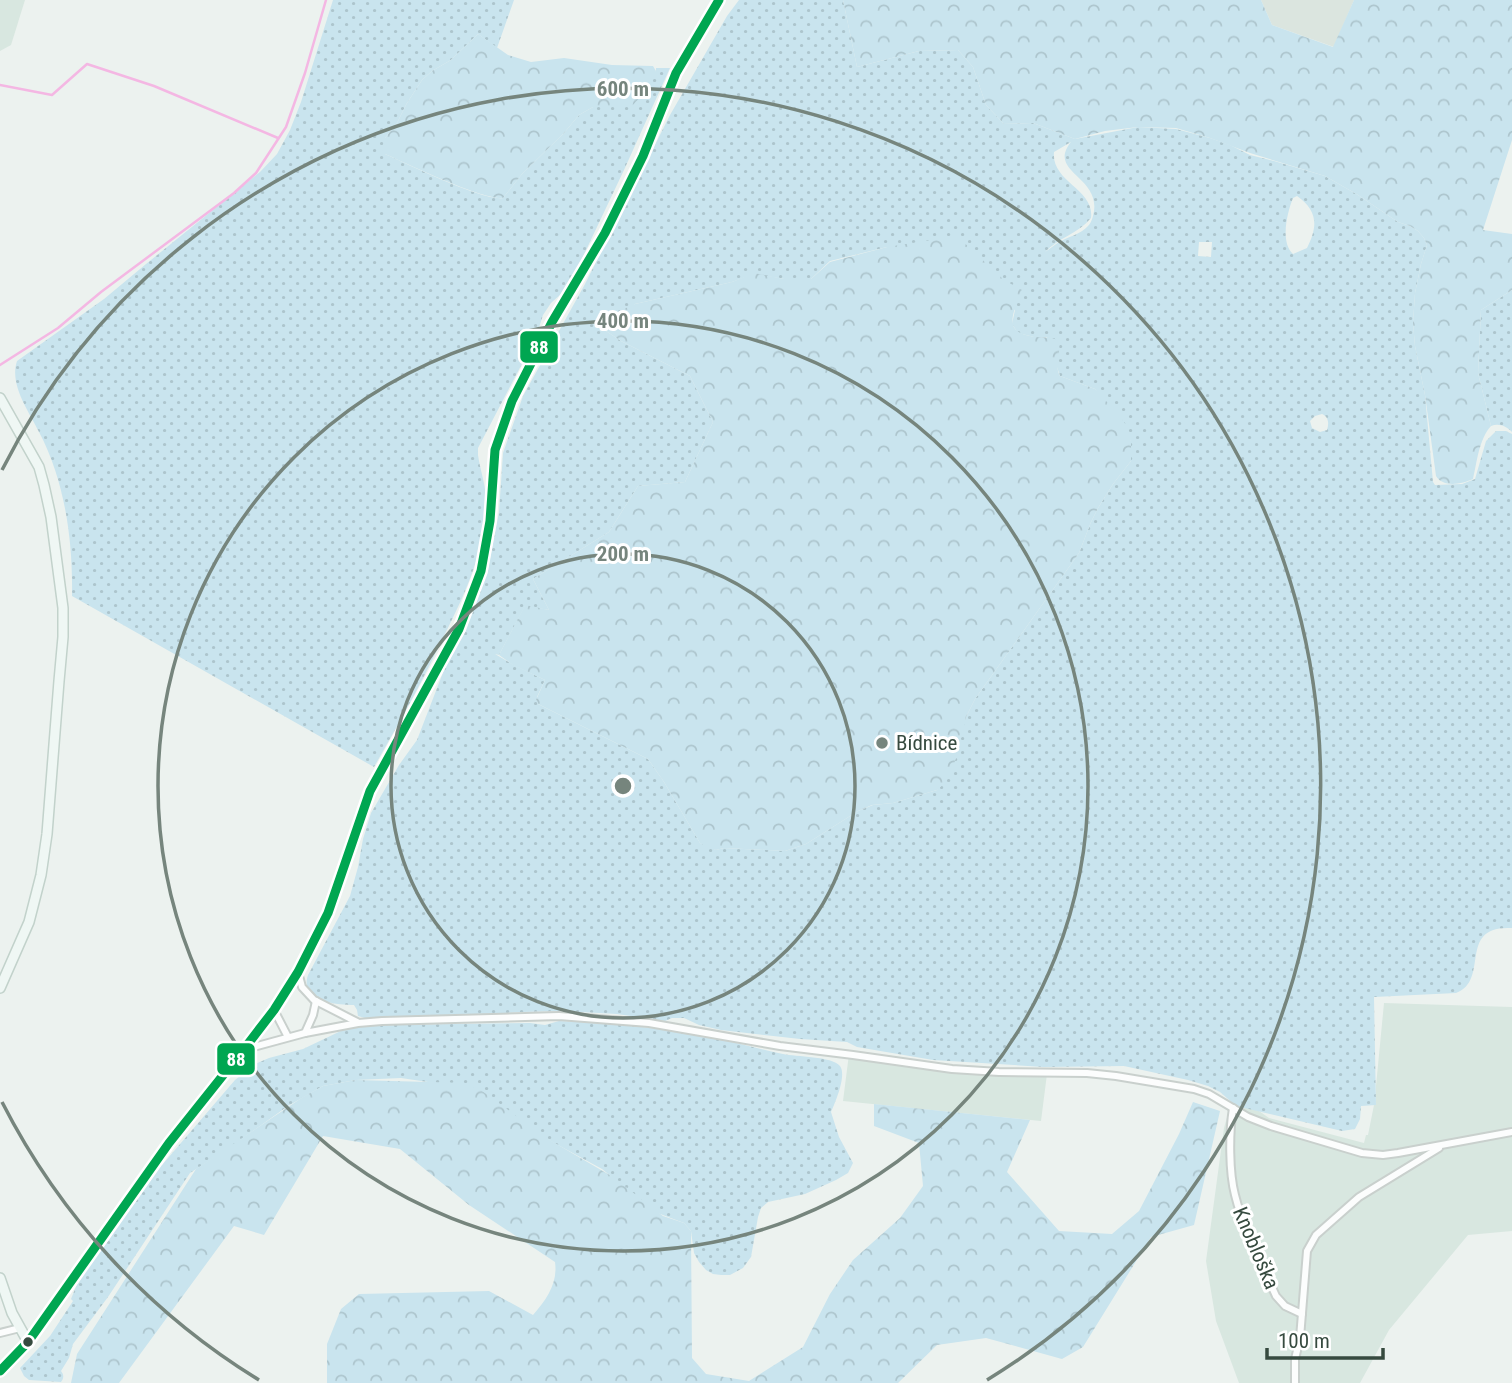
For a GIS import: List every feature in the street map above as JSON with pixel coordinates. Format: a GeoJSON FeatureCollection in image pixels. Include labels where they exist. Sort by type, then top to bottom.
{"type":"FeatureCollection","features":[{"type":"Feature","properties":{"kind":"street"},"geometry":{"type":"LineString","coordinates":[[0,1371],[28,1342],[169,1143],[274,1010],[298,972],[328,913],[370,791],[459,629],[481,570],[490,521],[495,450],[512,401],[552,322],[605,233],[638,167],[676,73],[719,0]]}},
{"type":"Feature","properties":{"kind":"street"},"geometry":{"type":"LineString","coordinates":[[0,398],[39,467],[51,517],[63,608],[47,834],[41,875],[29,922],[0,988]]}},
{"type":"Feature","properties":{"kind":"street"},"geometry":{"type":"LineString","coordinates":[[298,972],[302,987],[316,1002],[358,1023]]}},
{"type":"Feature","properties":{"kind":"street"},"geometry":{"type":"LineString","coordinates":[[305,1033],[316,1002]]}},
{"type":"Feature","properties":{"kind":"street"},"geometry":{"type":"LineString","coordinates":[[274,1010],[288,1037]]}},
{"type":"Feature","properties":{"kind":"street"},"geometry":{"type":"LineString","coordinates":[[244,1049],[358,1023],[559,1016],[649,1023],[779,1046],[952,1069],[1116,1076],[1194,1089],[1233,1108]]}},
{"type":"Feature","properties":{"kind":"street","name":"Knobloška"},"geometry":{"type":"LineString","coordinates":[[1444,1145],[1359,1197],[1316,1235],[1307,1251],[1302,1314],[1285,1306],[1276,1296],[1238,1209],[1232,1175],[1233,1108],[1271,1126],[1362,1153],[1382,1155],[1512,1132]]}},
{"type":"Feature","properties":{"kind":"street"},"geometry":{"type":"LineString","coordinates":[[0,1278],[12,1313],[28,1342]]}},
{"type":"Feature","properties":{"kind":"street"},"geometry":{"type":"LineString","coordinates":[[1295,1383],[1295,1359],[1302,1314]]}},
{"type":"Feature","properties":{"kind":"street"},"geometry":{"type":"LineString","coordinates":[[0,1333],[20,1328]]}},
{"type":"Feature","properties":{"kind":"shaded area"},"geometry":{"type":"Polygon","coordinates":[[[0,0],[25,0],[11,45],[0,51],[0,0]]]}},
{"type":"Feature","properties":{"kind":"shaded area"},"geometry":{"type":"Polygon","coordinates":[[[1261,0],[1354,0],[1334,47],[1272,25],[1261,0]]]}},
{"type":"Feature","properties":{"kind":"shaded area"},"geometry":{"type":"Polygon","coordinates":[[[1384,1003],[1512,1007],[1512,1231],[1468,1235],[1389,1330],[1360,1383],[1239,1383],[1216,1321],[1206,1261],[1224,1128],[1231,1103],[1259,1111],[1269,1118],[1364,1143],[1376,1105],[1384,1003]]]}},
{"type":"Feature","properties":{"kind":"shaded area"},"geometry":{"type":"Polygon","coordinates":[[[849,1054],[949,1071],[1047,1074],[1041,1121],[843,1101],[849,1054]]]}},
{"type":"Feature","properties":{"kind":"green space"},"geometry":{"type":"Polygon","coordinates":[[[333,0],[514,0],[497,48],[478,34],[451,60],[422,80],[385,138],[385,154],[462,188],[493,197],[503,198],[522,174],[579,115],[656,71],[656,68],[670,68],[579,265],[560,295],[543,315],[536,337],[478,448],[486,497],[478,555],[457,609],[374,767],[72,596],[69,533],[61,491],[48,451],[21,398],[15,370],[17,361],[104,299],[260,172],[277,154],[301,102],[333,0]]]}},
{"type":"Feature","properties":{"kind":"green space"},"geometry":{"type":"Polygon","coordinates":[[[739,0],[843,0],[857,67],[919,51],[958,50],[973,67],[986,105],[1004,124],[1033,123],[1075,139],[1138,127],[1176,129],[1210,138],[1250,155],[1325,176],[1398,222],[1418,231],[1424,238],[1427,245],[1415,293],[1413,323],[1425,395],[1433,482],[1435,485],[1462,484],[1475,479],[1486,441],[1496,431],[1512,434],[1512,928],[1495,929],[1485,935],[1479,944],[1472,977],[1466,986],[1456,993],[1374,997],[1376,1105],[1361,1106],[1360,1119],[1355,1129],[1342,1131],[1236,1106],[1208,1086],[1124,1066],[1044,1067],[933,1060],[857,1047],[847,1042],[721,1030],[684,1018],[665,1021],[617,1014],[563,1011],[365,1018],[358,1016],[354,1005],[321,1000],[309,991],[308,975],[350,896],[371,813],[417,740],[488,569],[499,512],[503,453],[523,396],[585,284],[670,115],[739,0]],[[1071,142],[1054,152],[1059,171],[1086,200],[1091,218],[1045,252],[1085,229],[1090,223],[1094,211],[1089,190],[1065,161],[1065,152],[1071,142]],[[1297,196],[1293,198],[1286,235],[1293,254],[1307,248],[1313,233],[1314,219],[1304,202],[1297,196]],[[1199,242],[1198,256],[1211,257],[1212,242],[1199,242]],[[887,247],[830,261],[811,279],[784,279],[754,274],[732,282],[635,304],[606,331],[690,376],[713,422],[685,482],[638,486],[609,532],[533,579],[549,610],[525,606],[499,655],[495,654],[545,680],[537,697],[538,704],[648,759],[700,843],[716,850],[724,848],[785,851],[806,844],[858,811],[937,790],[975,699],[1079,553],[1098,508],[1131,461],[1131,441],[1095,389],[1060,376],[1047,337],[1038,338],[1018,333],[1012,324],[1015,310],[887,247]],[[1322,414],[1310,421],[1312,428],[1320,432],[1327,430],[1328,421],[1322,414]]]}},
{"type":"Feature","properties":{"kind":"green space"},"geometry":{"type":"Polygon","coordinates":[[[843,0],[1261,0],[1272,25],[1333,47],[1354,0],[1512,0],[1512,140],[1483,230],[1512,234],[1512,290],[1481,310],[1478,373],[1491,426],[1481,444],[1473,479],[1448,484],[1436,476],[1413,323],[1415,293],[1427,245],[1418,231],[1398,222],[1325,176],[1176,128],[1138,127],[1105,131],[1075,139],[1033,123],[1004,124],[986,105],[973,67],[958,50],[919,51],[857,67],[843,0]]]}},
{"type":"Feature","properties":{"kind":"green space"},"geometry":{"type":"Polygon","coordinates":[[[478,34],[508,55],[531,62],[564,58],[612,65],[653,66],[656,71],[649,88],[631,107],[593,107],[579,115],[522,174],[503,198],[493,197],[445,180],[385,154],[382,150],[385,138],[422,80],[451,60],[478,34]]]}},
{"type":"Feature","properties":{"kind":"green space"},"geometry":{"type":"Polygon","coordinates":[[[957,236],[1004,280],[1022,290],[1013,314],[1014,327],[1025,335],[1059,341],[1060,376],[1095,389],[1119,415],[1126,425],[1131,441],[1131,461],[1098,508],[1079,553],[975,699],[966,717],[957,756],[946,782],[937,790],[893,803],[872,805],[858,811],[806,844],[785,851],[708,848],[700,843],[648,759],[538,704],[536,700],[545,680],[513,665],[499,655],[525,605],[549,610],[533,579],[609,532],[638,486],[685,482],[713,422],[690,376],[606,331],[615,313],[635,304],[732,282],[754,273],[784,279],[811,279],[830,262],[887,247],[957,236]]]}},
{"type":"Feature","properties":{"kind":"green space"},"geometry":{"type":"Polygon","coordinates":[[[1512,290],[1512,432],[1502,426],[1491,426],[1478,373],[1481,310],[1512,290]]]}},
{"type":"Feature","properties":{"kind":"green space"},"geometry":{"type":"Polygon","coordinates":[[[559,1021],[681,1032],[836,1063],[842,1070],[842,1076],[831,1112],[839,1137],[853,1163],[848,1173],[805,1194],[768,1202],[761,1208],[751,1257],[743,1268],[730,1275],[713,1274],[699,1262],[694,1253],[691,1231],[684,1223],[655,1212],[602,1169],[448,1085],[401,1078],[356,1080],[323,1086],[288,1106],[190,1173],[108,1297],[73,1344],[61,1371],[61,1382],[29,1380],[24,1376],[20,1368],[50,1336],[73,1301],[71,1299],[79,1279],[157,1165],[162,1165],[235,1080],[255,1064],[303,1049],[345,1029],[376,1025],[545,1025],[559,1021]]]}},
{"type":"Feature","properties":{"kind":"green space"},"geometry":{"type":"Polygon","coordinates":[[[356,1080],[465,1083],[482,1091],[548,1139],[613,1177],[663,1216],[684,1223],[691,1231],[692,1358],[706,1374],[749,1381],[803,1347],[830,1294],[853,1260],[900,1218],[923,1186],[919,1143],[874,1126],[874,1104],[1030,1120],[1007,1172],[1059,1231],[1112,1234],[1139,1211],[1193,1102],[1220,1111],[1194,1225],[1151,1237],[1083,1347],[1062,1359],[986,1338],[937,1345],[898,1383],[327,1383],[327,1344],[341,1309],[359,1294],[489,1291],[533,1315],[550,1290],[555,1277],[555,1262],[469,1205],[400,1149],[323,1136],[264,1235],[234,1226],[119,1383],[71,1383],[77,1354],[196,1169],[303,1097],[323,1086],[356,1080]]]}},
{"type":"Feature","properties":{"kind":"waterway"},"geometry":{"type":"LineString","coordinates":[[0,365],[58,328],[101,292],[234,193],[256,173],[286,127],[326,0]]}},
{"type":"Feature","properties":{"kind":"waterway"},"geometry":{"type":"LineString","coordinates":[[0,85],[52,95],[87,64],[154,86],[278,138]]}},
{"type":"Feature","properties":{"kind":"transit line","name":"88"},"geometry":{"type":"LineString","coordinates":[[0,1371],[28,1342],[169,1143],[274,1010],[298,972],[328,913],[370,791],[459,629],[481,571],[490,521],[495,450],[512,401],[552,322],[605,233],[643,156],[676,73],[719,0]]}},
{"type":"Feature","properties":{"kind":"place","name":"Bídnice"},"geometry":{"type":"Point","coordinates":[882,743]}}]}
